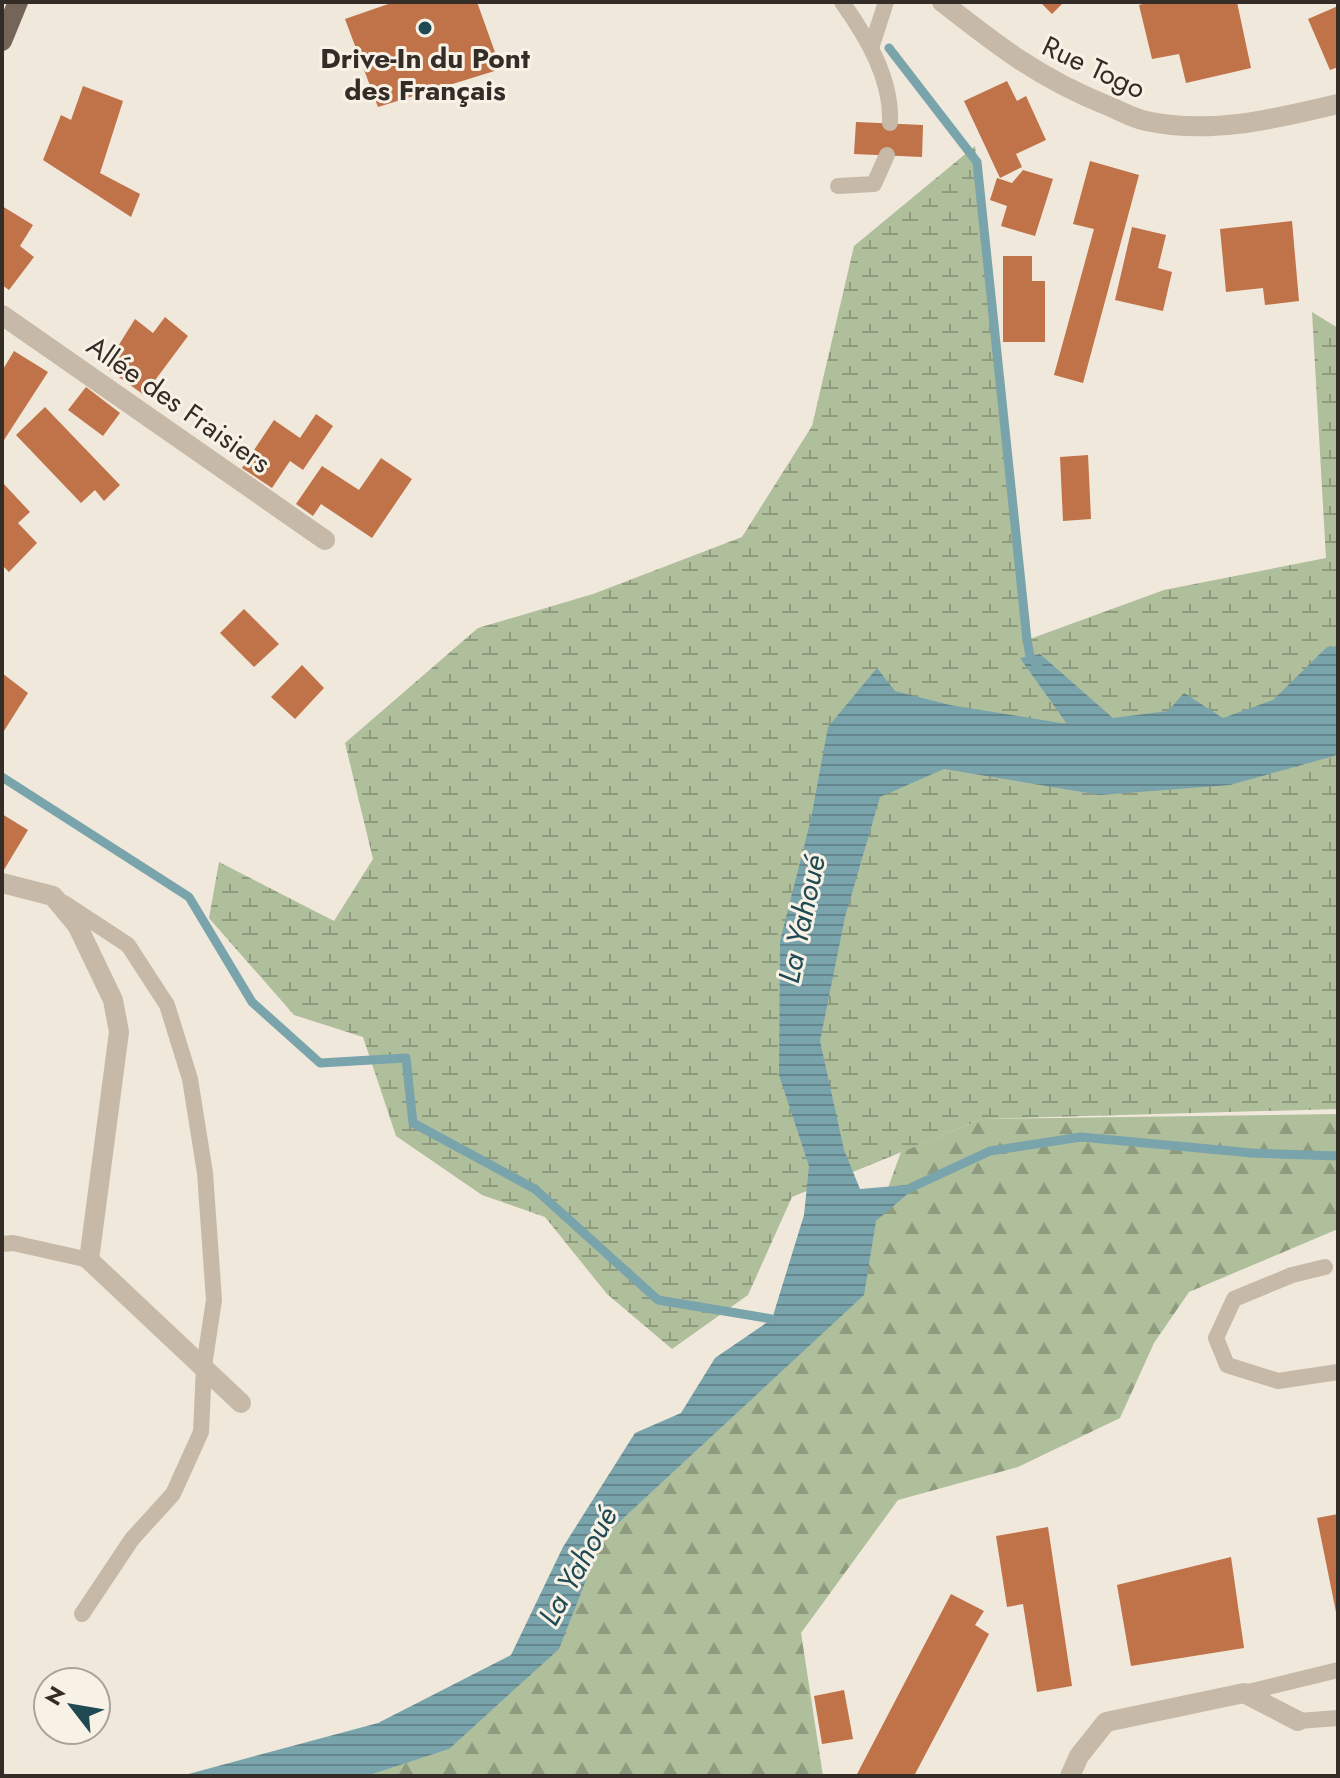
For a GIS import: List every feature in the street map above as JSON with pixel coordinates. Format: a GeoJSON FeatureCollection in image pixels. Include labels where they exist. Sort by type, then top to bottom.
{"type":"FeatureCollection","features":[{"type":"Feature","properties":{"kind":"main road"},"geometry":{"type":"LineString","coordinates":[[2,41],[18,2]]}},
{"type":"Feature","properties":{"kind":"street","name":"Rue Togo"},"geometry":{"type":"LineString","coordinates":[[942,2],[1021,64],[1083,96],[1145,121],[1216,126],[1273,120],[1338,104]]}},
{"type":"Feature","properties":{"kind":"street","name":"Allée des Fraisiers"},"geometry":{"type":"LineString","coordinates":[[2,315],[325,540]]}},
{"type":"Feature","properties":{"kind":"street"},"geometry":{"type":"LineString","coordinates":[[2,883],[53,896],[77,925],[113,1000],[119,1032],[89,1260],[241,1403]]}},
{"type":"Feature","properties":{"kind":"street"},"geometry":{"type":"LineString","coordinates":[[1070,1776],[1079,1756],[1106,1722],[1244,1693],[1298,1721]]}},
{"type":"Feature","properties":{"kind":"lane"},"geometry":{"type":"LineString","coordinates":[[842,2],[872,45],[891,105],[890,123]]}},
{"type":"Feature","properties":{"kind":"lane"},"geometry":{"type":"LineString","coordinates":[[872,45],[886,2]]}},
{"type":"Feature","properties":{"kind":"lane"},"geometry":{"type":"LineString","coordinates":[[838,186],[874,184],[887,155]]}},
{"type":"Feature","properties":{"kind":"lane"},"geometry":{"type":"LineString","coordinates":[[53,896],[128,945],[167,1005],[190,1079],[205,1173],[214,1300],[204,1366],[201,1432],[173,1494],[132,1539],[82,1614]]}},
{"type":"Feature","properties":{"kind":"lane"},"geometry":{"type":"LineString","coordinates":[[2,1244],[13,1243],[89,1260]]}},
{"type":"Feature","properties":{"kind":"lane"},"geometry":{"type":"LineString","coordinates":[[1325,1267],[1292,1275],[1234,1299],[1216,1338],[1227,1365],[1278,1381],[1338,1372]]}},
{"type":"Feature","properties":{"kind":"lane"},"geometry":{"type":"LineString","coordinates":[[1244,1693],[1338,1670]]}},
{"type":"Feature","properties":{"kind":"lane"},"geometry":{"type":"LineString","coordinates":[[1298,1721],[1338,1718]]}},
{"type":"Feature","properties":{"kind":"green space"},"geometry":{"type":"Polygon","coordinates":[[[975,146],[1027,640],[1164,590],[1326,558],[1312,312],[1338,328],[1338,1109],[982,1119],[792,1197],[748,1295],[672,1349],[607,1294],[545,1217],[482,1195],[396,1136],[363,1037],[294,1015],[209,918],[219,862],[334,921],[373,859],[345,743],[478,628],[593,594],[742,537],[812,426],[854,246],[975,146]]]}},
{"type":"Feature","properties":{"kind":"green space"},"geometry":{"type":"Polygon","coordinates":[[[1338,1114],[1338,1229],[1189,1292],[1154,1343],[1120,1418],[1018,1467],[898,1500],[801,1633],[823,1776],[367,1776],[448,1749],[603,1537],[876,1221],[901,1152],[982,1119],[1338,1114]]]}},
{"type":"Feature","properties":{"kind":"water","name":"La Yahoué"},"geometry":{"type":"Polygon","coordinates":[[[1338,646],[1338,754],[1334,756],[1230,785],[1100,795],[944,769],[880,797],[845,917],[820,1041],[844,1150],[860,1189],[919,1184],[876,1221],[864,1295],[603,1537],[559,1649],[449,1749],[367,1776],[181,1776],[378,1723],[511,1655],[563,1547],[635,1433],[681,1413],[715,1358],[772,1319],[804,1215],[809,1166],[779,1075],[780,941],[811,819],[828,727],[877,668],[895,691],[950,705],[1067,724],[1020,658],[1040,654],[1113,718],[1168,711],[1184,693],[1223,718],[1273,700],[1327,647],[1338,646]]]}},
{"type":"Feature","properties":{"kind":"building"},"geometry":{"type":"Polygon","coordinates":[[[394,2],[477,2],[501,69],[378,107],[345,19],[394,2]]]}},
{"type":"Feature","properties":{"kind":"building"},"geometry":{"type":"Polygon","coordinates":[[[1040,2],[1064,2],[1052,14],[1040,2]]]}},
{"type":"Feature","properties":{"kind":"building"},"geometry":{"type":"Polygon","coordinates":[[[1151,2],[1237,2],[1251,68],[1186,83],[1179,54],[1152,59],[1139,5],[1151,2]]]}},
{"type":"Feature","properties":{"kind":"building"},"geometry":{"type":"Polygon","coordinates":[[[1338,6],[1338,67],[1330,70],[1308,19],[1338,6]]]}},
{"type":"Feature","properties":{"kind":"building"},"geometry":{"type":"Polygon","coordinates":[[[1007,81],[1017,101],[1026,96],[1046,140],[1016,154],[1022,167],[1000,178],[964,101],[1007,81]]]}},
{"type":"Feature","properties":{"kind":"building"},"geometry":{"type":"Polygon","coordinates":[[[83,86],[123,101],[100,173],[140,194],[131,217],[43,160],[61,115],[71,120],[83,86]]]}},
{"type":"Feature","properties":{"kind":"building"},"geometry":{"type":"Polygon","coordinates":[[[856,122],[923,125],[922,157],[854,154],[856,122]]]}},
{"type":"Feature","properties":{"kind":"building"},"geometry":{"type":"Polygon","coordinates":[[[1090,161],[1139,175],[1083,383],[1054,375],[1094,229],[1073,224],[1090,161]]]}},
{"type":"Feature","properties":{"kind":"building"},"geometry":{"type":"Polygon","coordinates":[[[1023,170],[1053,179],[1035,236],[1001,226],[1007,206],[990,200],[997,178],[1012,183],[1023,170]]]}},
{"type":"Feature","properties":{"kind":"building"},"geometry":{"type":"Polygon","coordinates":[[[2,206],[33,225],[20,246],[34,257],[9,290],[2,285],[2,206]]]}},
{"type":"Feature","properties":{"kind":"building"},"geometry":{"type":"Polygon","coordinates":[[[1292,221],[1299,301],[1265,305],[1263,288],[1226,292],[1220,229],[1292,221]]]}},
{"type":"Feature","properties":{"kind":"building"},"geometry":{"type":"Polygon","coordinates":[[[1132,227],[1166,235],[1158,268],[1172,272],[1163,311],[1115,300],[1132,227]]]}},
{"type":"Feature","properties":{"kind":"building"},"geometry":{"type":"Polygon","coordinates":[[[1003,256],[1032,256],[1032,281],[1045,281],[1045,342],[1003,342],[1003,256]]]}},
{"type":"Feature","properties":{"kind":"building"},"geometry":{"type":"Polygon","coordinates":[[[165,317],[188,336],[144,395],[105,367],[135,319],[153,333],[165,317]]]}},
{"type":"Feature","properties":{"kind":"building"},"geometry":{"type":"Polygon","coordinates":[[[14,351],[48,372],[4,440],[2,371],[14,351]]]}},
{"type":"Feature","properties":{"kind":"building"},"geometry":{"type":"Polygon","coordinates":[[[86,387],[120,413],[103,436],[68,410],[86,387]]]}},
{"type":"Feature","properties":{"kind":"building"},"geometry":{"type":"Polygon","coordinates":[[[45,407],[120,485],[104,501],[95,490],[81,503],[16,435],[45,407]]]}},
{"type":"Feature","properties":{"kind":"building"},"geometry":{"type":"Polygon","coordinates":[[[316,414],[333,426],[303,470],[290,461],[272,488],[242,468],[274,420],[300,438],[316,414]]]}},
{"type":"Feature","properties":{"kind":"building"},"geometry":{"type":"Polygon","coordinates":[[[1088,455],[1091,519],[1063,521],[1060,457],[1088,455]]]}},
{"type":"Feature","properties":{"kind":"building"},"geometry":{"type":"Polygon","coordinates":[[[381,458],[412,479],[372,538],[321,504],[313,516],[296,504],[322,466],[359,490],[381,458]]]}},
{"type":"Feature","properties":{"kind":"building"},"geometry":{"type":"Polygon","coordinates":[[[2,482],[30,512],[18,523],[37,543],[9,572],[2,565],[2,482]]]}},
{"type":"Feature","properties":{"kind":"building"},"geometry":{"type":"Polygon","coordinates":[[[244,609],[279,644],[254,667],[220,633],[244,609]]]}},
{"type":"Feature","properties":{"kind":"building"},"geometry":{"type":"Polygon","coordinates":[[[302,665],[324,688],[295,719],[271,697],[302,665]]]}},
{"type":"Feature","properties":{"kind":"building"},"geometry":{"type":"Polygon","coordinates":[[[2,673],[28,693],[2,734],[2,673]]]}},
{"type":"Feature","properties":{"kind":"building"},"geometry":{"type":"Polygon","coordinates":[[[2,814],[28,830],[2,873],[2,814]]]}},
{"type":"Feature","properties":{"kind":"building"},"geometry":{"type":"Polygon","coordinates":[[[1338,1514],[1338,1617],[1337,1617],[1317,1518],[1338,1514]]]}},
{"type":"Feature","properties":{"kind":"building"},"geometry":{"type":"Polygon","coordinates":[[[1048,1527],[1072,1686],[1037,1692],[1023,1604],[1007,1607],[996,1536],[1048,1527]]]}},
{"type":"Feature","properties":{"kind":"building"},"geometry":{"type":"Polygon","coordinates":[[[1231,1557],[1244,1648],[1131,1666],[1117,1585],[1231,1557]]]}},
{"type":"Feature","properties":{"kind":"building"},"geometry":{"type":"Polygon","coordinates":[[[951,1594],[984,1611],[975,1625],[989,1634],[914,1776],[856,1776],[951,1594]]]}},
{"type":"Feature","properties":{"kind":"building"},"geometry":{"type":"Polygon","coordinates":[[[844,1690],[853,1739],[822,1744],[814,1696],[844,1690]]]}},
{"type":"Feature","properties":{"kind":"waterway"},"geometry":{"type":"LineString","coordinates":[[889,48],[977,162],[1027,640],[1030,656],[1038,666]]}},
{"type":"Feature","properties":{"kind":"waterway"},"geometry":{"type":"LineString","coordinates":[[2,777],[189,897],[252,1002],[320,1063],[406,1058],[413,1123],[535,1189],[658,1300],[772,1319]]}},
{"type":"Feature","properties":{"kind":"waterway"},"geometry":{"type":"LineString","coordinates":[[908,1189],[990,1151],[1081,1137],[1252,1153],[1338,1156]]}},
{"type":"Feature","properties":{"kind":"place","name":"Drive-In du Pont des Français"},"geometry":{"type":"Point","coordinates":[425,28]}}]}
